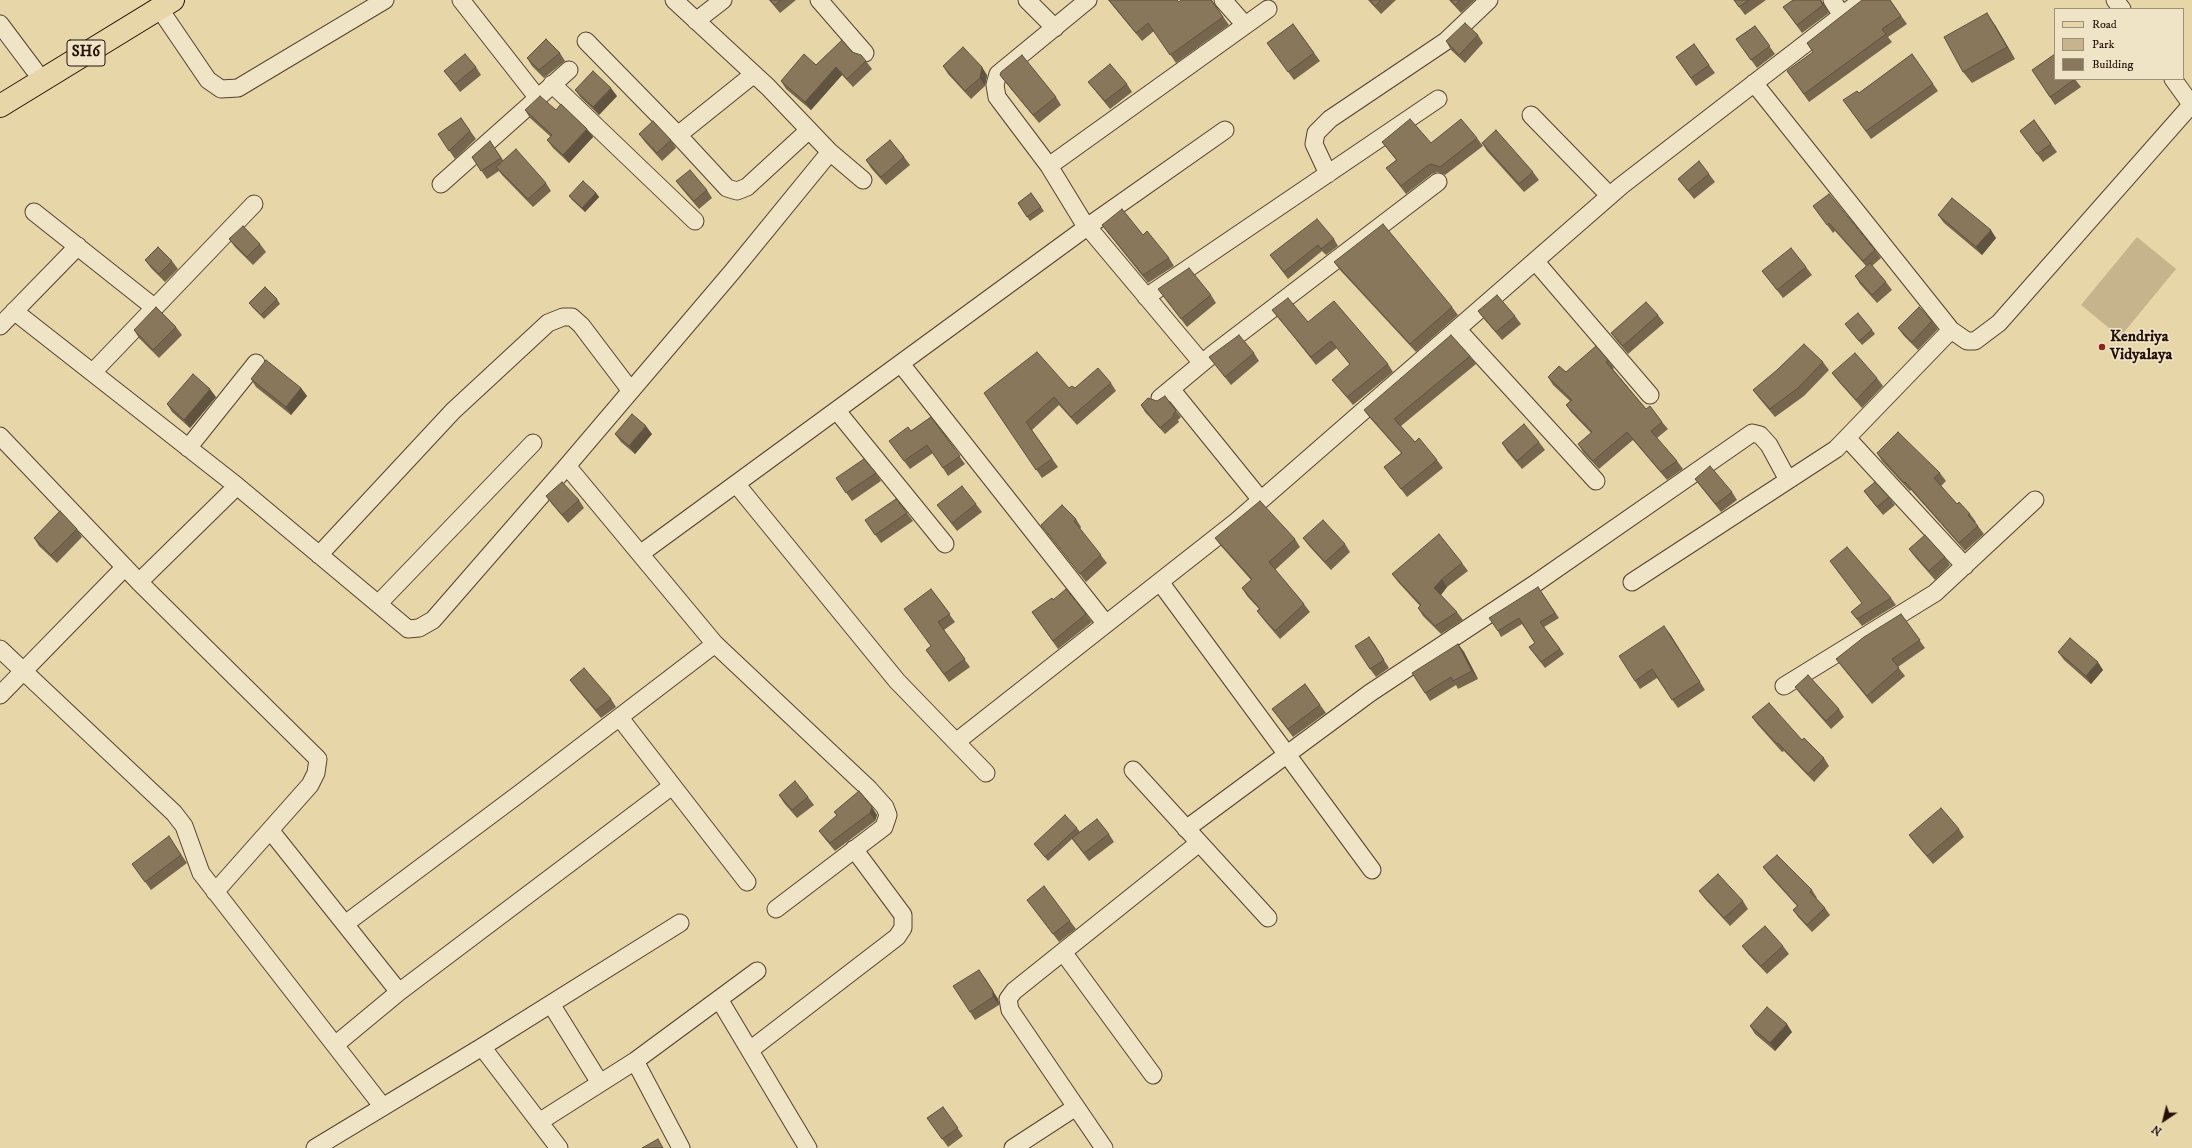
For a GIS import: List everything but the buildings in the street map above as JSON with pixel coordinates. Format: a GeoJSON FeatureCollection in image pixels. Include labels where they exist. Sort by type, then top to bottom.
{"type":"FeatureCollection","features":[{"type":"Feature","properties":{"kind":"main road","name":"SH6"},"geometry":{"type":"LineString","coordinates":[[0,106],[166,4]]}},
{"type":"Feature","properties":{"kind":"street"},"geometry":{"type":"LineString","coordinates":[[166,4],[208,80],[221,89],[238,88],[385,0]]}},
{"type":"Feature","properties":{"kind":"street"},"geometry":{"type":"LineString","coordinates":[[461,0],[537,97]]}},
{"type":"Feature","properties":{"kind":"street"},"geometry":{"type":"LineString","coordinates":[[674,0],[754,74],[830,152],[863,180]]}},
{"type":"Feature","properties":{"kind":"street"},"geometry":{"type":"LineString","coordinates":[[696,21],[724,0]]}},
{"type":"Feature","properties":{"kind":"street"},"geometry":{"type":"LineString","coordinates":[[820,0],[865,53]]}},
{"type":"Feature","properties":{"kind":"street"},"geometry":{"type":"LineString","coordinates":[[1028,0],[1055,28]]}},
{"type":"Feature","properties":{"kind":"street"},"geometry":{"type":"LineString","coordinates":[[1088,0],[998,74],[995,85],[997,97],[1049,166],[1087,227],[1202,363]]}},
{"type":"Feature","properties":{"kind":"street"},"geometry":{"type":"LineString","coordinates":[[1223,0],[1245,25]]}},
{"type":"Feature","properties":{"kind":"street"},"geometry":{"type":"LineString","coordinates":[[1328,174],[1314,144],[1316,132],[1330,118],[1446,41],[1489,0]]}},
{"type":"Feature","properties":{"kind":"street"},"geometry":{"type":"LineString","coordinates":[[1832,0],[1841,14]]}},
{"type":"Feature","properties":{"kind":"street"},"geometry":{"type":"LineString","coordinates":[[956,742],[1160,582],[1261,500],[1610,196],[1841,14],[1862,0]]}},
{"type":"Feature","properties":{"kind":"street"},"geometry":{"type":"LineString","coordinates":[[2115,0],[2121,8]]}},
{"type":"Feature","properties":{"kind":"street"},"geometry":{"type":"LineString","coordinates":[[1049,166],[1268,9]]}},
{"type":"Feature","properties":{"kind":"street"},"geometry":{"type":"LineString","coordinates":[[0,24],[42,80]]}},
{"type":"Feature","properties":{"kind":"street"},"geometry":{"type":"LineString","coordinates":[[586,41],[678,135],[727,188],[737,191],[747,188],[809,130]]}},
{"type":"Feature","properties":{"kind":"street"},"geometry":{"type":"LineString","coordinates":[[441,184],[569,70]]}},
{"type":"Feature","properties":{"kind":"street"},"geometry":{"type":"LineString","coordinates":[[678,135],[754,74]]}},
{"type":"Feature","properties":{"kind":"street"},"geometry":{"type":"LineString","coordinates":[[1754,83],[1951,330],[1967,341],[1975,341],[1999,323],[2192,104],[2174,80]]}},
{"type":"Feature","properties":{"kind":"street"},"geometry":{"type":"LineString","coordinates":[[552,84],[695,221]]}},
{"type":"Feature","properties":{"kind":"street"},"geometry":{"type":"LineString","coordinates":[[1146,297],[1438,99]]}},
{"type":"Feature","properties":{"kind":"street"},"geometry":{"type":"LineString","coordinates":[[1531,115],[1610,196]]}},
{"type":"Feature","properties":{"kind":"street"},"geometry":{"type":"LineString","coordinates":[[640,554],[737,485],[1087,227],[1225,130]]}},
{"type":"Feature","properties":{"kind":"street"},"geometry":{"type":"LineString","coordinates":[[14,311],[237,486],[408,629],[419,628],[433,620],[567,466],[830,152]]}},
{"type":"Feature","properties":{"kind":"street"},"geometry":{"type":"LineString","coordinates":[[1261,500],[1165,394],[1202,363],[1438,182]]}},
{"type":"Feature","properties":{"kind":"street"},"geometry":{"type":"LineString","coordinates":[[92,372],[254,204]]}},
{"type":"Feature","properties":{"kind":"street"},"geometry":{"type":"LineString","coordinates":[[34,212],[155,308]]}},
{"type":"Feature","properties":{"kind":"street"},"geometry":{"type":"LineString","coordinates":[[0,326],[78,246]]}},
{"type":"Feature","properties":{"kind":"street"},"geometry":{"type":"LineString","coordinates":[[1535,261],[1650,395]]}},
{"type":"Feature","properties":{"kind":"street"},"geometry":{"type":"LineString","coordinates":[[319,555],[453,412],[548,323],[563,317],[572,317],[581,325],[631,391]]}},
{"type":"Feature","properties":{"kind":"street"},"geometry":{"type":"LineString","coordinates":[[1457,329],[1596,481]]}},
{"type":"Feature","properties":{"kind":"street"},"geometry":{"type":"LineString","coordinates":[[1632,582],[1836,449],[1951,330]]}},
{"type":"Feature","properties":{"kind":"street"},"geometry":{"type":"LineString","coordinates":[[188,448],[256,363]]}},
{"type":"Feature","properties":{"kind":"street"},"geometry":{"type":"LineString","coordinates":[[902,364],[1106,624]]}},
{"type":"Feature","properties":{"kind":"street"},"geometry":{"type":"LineString","coordinates":[[837,411],[945,544]]}},
{"type":"Feature","properties":{"kind":"street"},"geometry":{"type":"LineString","coordinates":[[1186,829],[1370,693],[1536,583],[1752,433],[1760,435],[1769,445],[1788,480]]}},
{"type":"Feature","properties":{"kind":"street"},"geometry":{"type":"LineString","coordinates":[[1847,438],[1965,566]]}},
{"type":"Feature","properties":{"kind":"street"},"geometry":{"type":"LineString","coordinates":[[378,604],[533,443]]}},
{"type":"Feature","properties":{"kind":"street"},"geometry":{"type":"LineString","coordinates":[[3,446],[318,759],[316,773],[310,785],[216,892]]}},
{"type":"Feature","properties":{"kind":"street"},"geometry":{"type":"LineString","coordinates":[[567,466],[715,644],[869,789],[885,807],[888,815],[884,826],[776,909]]}},
{"type":"Feature","properties":{"kind":"street"},"geometry":{"type":"LineString","coordinates":[[737,485],[897,681],[986,773]]}},
{"type":"Feature","properties":{"kind":"street"},"geometry":{"type":"LineString","coordinates":[[139,582],[237,486]]}},
{"type":"Feature","properties":{"kind":"street"},"geometry":{"type":"LineString","coordinates":[[1784,686],[1936,593],[2035,500]]}},
{"type":"Feature","properties":{"kind":"street"},"geometry":{"type":"LineString","coordinates":[[0,695],[125,567]]}},
{"type":"Feature","properties":{"kind":"street"},"geometry":{"type":"LineString","coordinates":[[1160,582],[1372,870]]}},
{"type":"Feature","properties":{"kind":"street"},"geometry":{"type":"LineString","coordinates":[[345,924],[620,718],[715,644]]}},
{"type":"Feature","properties":{"kind":"street"},"geometry":{"type":"LineString","coordinates":[[0,649],[174,813],[184,826],[201,873],[383,1107]]}},
{"type":"Feature","properties":{"kind":"street"},"geometry":{"type":"LineString","coordinates":[[620,718],[747,882]]}},
{"type":"Feature","properties":{"kind":"street"},"geometry":{"type":"LineString","coordinates":[[1133,770],[1268,918]]}},
{"type":"Feature","properties":{"kind":"street"},"geometry":{"type":"LineString","coordinates":[[335,1045],[400,992],[672,786]]}},
{"type":"Feature","properties":{"kind":"street"},"geometry":{"type":"LineString","coordinates":[[270,830],[400,992]]}},
{"type":"Feature","properties":{"kind":"street"},"geometry":{"type":"LineString","coordinates":[[1104,1148],[1010,1010],[1008,1000],[1014,991],[1199,843]]}},
{"type":"Feature","properties":{"kind":"street"},"geometry":{"type":"LineString","coordinates":[[750,1050],[897,937],[903,928],[903,915],[854,849]]}},
{"type":"Feature","properties":{"kind":"street"},"geometry":{"type":"LineString","coordinates":[[315,1148],[482,1047],[680,923]]}},
{"type":"Feature","properties":{"kind":"street"},"geometry":{"type":"LineString","coordinates":[[1062,952],[1153,1075]]}},
{"type":"Feature","properties":{"kind":"street"},"geometry":{"type":"LineString","coordinates":[[539,1122],[635,1061],[757,971]]}},
{"type":"Feature","properties":{"kind":"street"},"geometry":{"type":"LineString","coordinates":[[719,999],[808,1148]]}},
{"type":"Feature","properties":{"kind":"street"},"geometry":{"type":"LineString","coordinates":[[551,1004],[600,1083]]}},
{"type":"Feature","properties":{"kind":"street"},"geometry":{"type":"LineString","coordinates":[[482,1047],[559,1148]]}},
{"type":"Feature","properties":{"kind":"street"},"geometry":{"type":"LineString","coordinates":[[635,1061],[681,1148]]}},
{"type":"Feature","properties":{"kind":"street"},"geometry":{"type":"LineString","coordinates":[[1014,1148],[1031,1144],[1076,1107]]}},
{"type":"Feature","properties":{"kind":"green space"},"geometry":{"type":"Polygon","coordinates":[[[2137,237],[2176,269],[2120,337],[2081,305],[2137,237]]]}},
{"type":"Feature","properties":{"kind":"place","name":"Kendriya Vidyalaya"},"geometry":{"type":"Point","coordinates":[2102,347]}}]}
